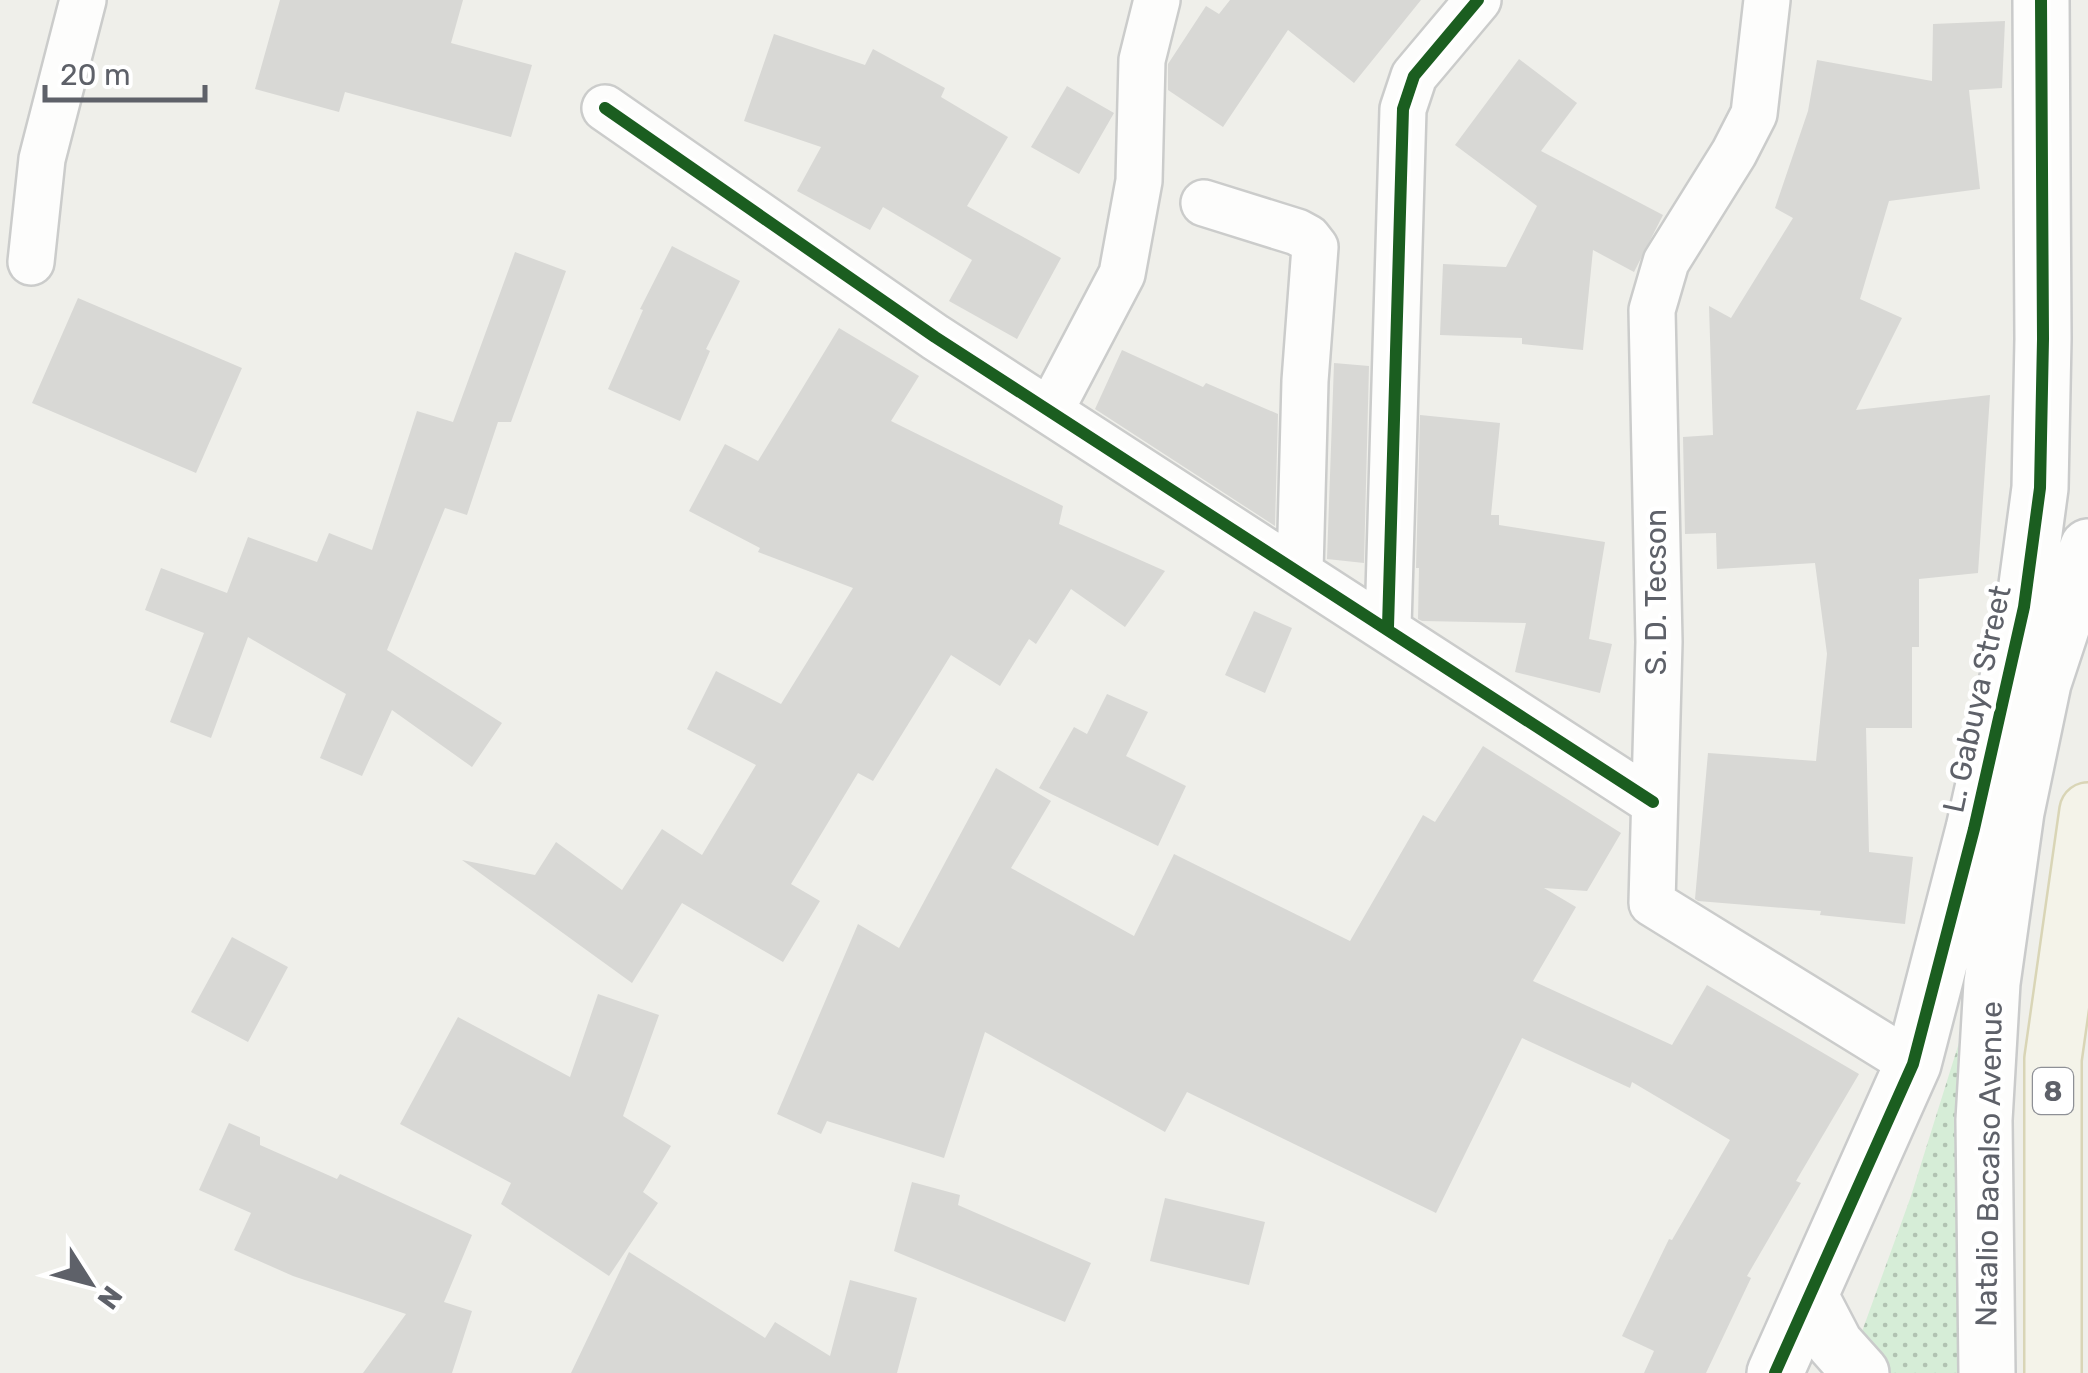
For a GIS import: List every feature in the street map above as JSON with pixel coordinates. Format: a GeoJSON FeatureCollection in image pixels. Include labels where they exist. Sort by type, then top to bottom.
{"type":"FeatureCollection","features":[{"type":"Feature","properties":{"kind":"main road","name":"8"},"geometry":{"type":"LineString","coordinates":[[2053,1373],[2054,1059],[2088,812]]}},
{"type":"Feature","properties":{"kind":"street"},"geometry":{"type":"LineString","coordinates":[[32,262],[42,159],[83,0]]}},
{"type":"Feature","properties":{"kind":"street"},"geometry":{"type":"LineString","coordinates":[[1050,411],[1122,274],[1139,181],[1142,60],[1157,0]]}},
{"type":"Feature","properties":{"kind":"street"},"geometry":{"type":"LineString","coordinates":[[1388,627],[1403,109],[1414,76],[1478,0]]}},
{"type":"Feature","properties":{"kind":"street","name":"S. D. Tecson"},"geometry":{"type":"LineString","coordinates":[[1768,0],[1754,114],[1666,262],[1652,310],[1659,642],[1652,903],[1913,1064]]}},
{"type":"Feature","properties":{"kind":"street","name":"L. Gabuya Street"},"geometry":{"type":"LineString","coordinates":[[1775,1373],[1913,1064],[2015,653],[2040,488],[2041,0]]}},
{"type":"Feature","properties":{"kind":"street"},"geometry":{"type":"LineString","coordinates":[[605,108],[934,337],[1654,802]]}},
{"type":"Feature","properties":{"kind":"street"},"geometry":{"type":"LineString","coordinates":[[1204,203],[1297,232],[1315,247],[1305,381],[1300,571]]}},
{"type":"Feature","properties":{"kind":"street","name":"Natalio Bacalso Avenue"},"geometry":{"type":"LineString","coordinates":[[1987,1373],[1984,1120],[1992,983],[2016,812],[2043,683],[2088,547]]}},
{"type":"Feature","properties":{"kind":"street"},"geometry":{"type":"LineString","coordinates":[[1810,1296],[1835,1344],[1861,1373]]}},
{"type":"Feature","properties":{"kind":"street"},"geometry":{"type":"LineString","coordinates":[[1987,1373],[2015,1367],[2053,1373]]}},
{"type":"Feature","properties":{"kind":"green space"},"geometry":{"type":"Polygon","coordinates":[[[1968,1014],[1966,1373],[1847,1373],[1911,1196],[1968,1014]]]}},
{"type":"Feature","properties":{"kind":"building"},"geometry":{"type":"Polygon","coordinates":[[[280,0],[463,0],[451,43],[532,65],[511,137],[345,92],[339,112],[255,89],[280,0]]]}},
{"type":"Feature","properties":{"kind":"building"},"geometry":{"type":"Polygon","coordinates":[[[1230,0],[1421,0],[1354,83],[1288,30],[1223,127],[1168,90],[1168,64],[1206,6],[1219,14],[1230,0]]]}},
{"type":"Feature","properties":{"kind":"building"},"geometry":{"type":"Polygon","coordinates":[[[2005,21],[2002,88],[1969,90],[1980,189],[1889,201],[1860,299],[1902,318],[1856,410],[1990,395],[1978,573],[1919,579],[1919,647],[1912,647],[1912,728],[1866,728],[1869,852],[1913,857],[1905,924],[1820,915],[1821,911],[1698,901],[1695,899],[1708,753],[1816,761],[1827,654],[1815,563],[1717,569],[1716,533],[1685,534],[1683,437],[1713,435],[1709,306],[1731,318],[1793,218],[1775,208],[1808,111],[1817,60],[1932,81],[1933,24],[2005,21]]]}},
{"type":"Feature","properties":{"kind":"building"},"geometry":{"type":"Polygon","coordinates":[[[774,34],[865,65],[873,49],[945,88],[941,97],[1008,137],[967,206],[1061,258],[1017,339],[949,301],[972,260],[883,207],[870,230],[797,191],[821,147],[744,121],[774,34]]]}},
{"type":"Feature","properties":{"kind":"building"},"geometry":{"type":"Polygon","coordinates":[[[1519,59],[1577,103],[1541,151],[1663,215],[1634,272],[1593,250],[1583,350],[1522,344],[1522,338],[1440,335],[1443,264],[1506,267],[1537,206],[1455,145],[1519,59]]]}},
{"type":"Feature","properties":{"kind":"building"},"geometry":{"type":"Polygon","coordinates":[[[1067,86],[1114,113],[1079,174],[1031,147],[1067,86]]]}},
{"type":"Feature","properties":{"kind":"building"},"geometry":{"type":"Polygon","coordinates":[[[672,246],[740,281],[706,349],[710,351],[680,421],[608,389],[643,310],[640,309],[672,246]]]}},
{"type":"Feature","properties":{"kind":"building"},"geometry":{"type":"Polygon","coordinates":[[[515,252],[566,271],[511,422],[498,422],[467,515],[445,508],[387,650],[502,723],[472,767],[392,710],[362,776],[320,758],[346,694],[248,637],[211,738],[170,722],[204,633],[145,610],[161,568],[227,593],[248,537],[317,562],[329,533],[372,550],[417,411],[453,422],[515,252]]]}},
{"type":"Feature","properties":{"kind":"building"},"geometry":{"type":"Polygon","coordinates":[[[78,298],[242,368],[196,473],[32,403],[78,298]]]}},
{"type":"Feature","properties":{"kind":"building"},"geometry":{"type":"Polygon","coordinates":[[[839,328],[919,376],[891,421],[1063,506],[1059,524],[1165,571],[1125,627],[1071,589],[1036,644],[1029,639],[1000,686],[951,655],[873,781],[858,773],[791,884],[820,901],[783,962],[682,903],[632,983],[462,860],[535,875],[556,842],[622,890],[662,829],[702,855],[756,765],[687,729],[716,671],[781,704],[853,588],[758,552],[760,548],[689,511],[725,444],[758,461],[839,328]]]}},
{"type":"Feature","properties":{"kind":"building"},"geometry":{"type":"Polygon","coordinates":[[[1122,350],[1203,387],[1206,383],[1278,414],[1275,526],[1095,409],[1122,350]]]}},
{"type":"Feature","properties":{"kind":"building"},"geometry":{"type":"Polygon","coordinates":[[[1334,363],[1369,366],[1364,563],[1327,559],[1334,363]]]}},
{"type":"Feature","properties":{"kind":"building"},"geometry":{"type":"Polygon","coordinates":[[[1420,415],[1500,423],[1491,515],[1499,515],[1499,525],[1605,542],[1589,639],[1612,644],[1600,693],[1515,672],[1526,623],[1418,619],[1420,415]]]}},
{"type":"Feature","properties":{"kind":"building"},"geometry":{"type":"Polygon","coordinates":[[[1254,611],[1292,628],[1265,693],[1225,675],[1254,611]]]}},
{"type":"Feature","properties":{"kind":"building"},"geometry":{"type":"Polygon","coordinates":[[[1107,694],[1148,712],[1126,756],[1186,786],[1158,846],[1039,788],[1074,727],[1087,734],[1107,694]]]}},
{"type":"Feature","properties":{"kind":"building"},"geometry":{"type":"Polygon","coordinates":[[[1483,746],[1621,833],[1587,891],[1544,888],[1576,907],[1533,981],[1672,1045],[1707,985],[1859,1074],[1796,1181],[1801,1183],[1747,1276],[1751,1278],[1706,1373],[1644,1373],[1654,1351],[1622,1336],[1669,1239],[1672,1240],[1730,1140],[1632,1082],[1630,1088],[1522,1038],[1436,1213],[1187,1092],[1165,1132],[985,1032],[944,1158],[827,1121],[821,1134],[777,1114],[858,924],[899,948],[996,768],[1051,801],[1011,868],[1134,936],[1174,854],[1350,941],[1423,815],[1435,822],[1483,746]]]}},
{"type":"Feature","properties":{"kind":"building"},"geometry":{"type":"Polygon","coordinates":[[[232,937],[288,967],[248,1042],[191,1012],[232,937]]]}},
{"type":"Feature","properties":{"kind":"building"},"geometry":{"type":"Polygon","coordinates":[[[598,994],[659,1015],[623,1116],[671,1146],[643,1192],[658,1203],[609,1276],[501,1204],[511,1183],[400,1124],[458,1017],[570,1077],[598,994]]]}},
{"type":"Feature","properties":{"kind":"building"},"geometry":{"type":"Polygon","coordinates":[[[229,1123],[260,1137],[260,1145],[337,1179],[340,1174],[472,1235],[444,1302],[472,1311],[452,1373],[363,1373],[406,1314],[293,1276],[234,1250],[251,1213],[199,1190],[229,1123]]]}},
{"type":"Feature","properties":{"kind":"building"},"geometry":{"type":"Polygon","coordinates":[[[912,1182],[960,1195],[958,1205],[1091,1263],[1065,1322],[894,1251],[912,1182]]]}},
{"type":"Feature","properties":{"kind":"building"},"geometry":{"type":"Polygon","coordinates":[[[1165,1198],[1265,1222],[1249,1285],[1150,1261],[1165,1198]]]}},
{"type":"Feature","properties":{"kind":"building"},"geometry":{"type":"Polygon","coordinates":[[[629,1252],[765,1338],[775,1322],[830,1356],[850,1280],[917,1298],[897,1373],[571,1373],[629,1252]]]}},
{"type":"Feature","properties":{"kind":"cycle path"},"geometry":{"type":"LineString","coordinates":[[1388,627],[1403,109],[1414,76],[1478,0]]}},
{"type":"Feature","properties":{"kind":"cycle path"},"geometry":{"type":"LineString","coordinates":[[1775,1373],[1913,1064],[1974,829],[2024,607],[2040,488],[2041,0]]}},
{"type":"Feature","properties":{"kind":"cycle path"},"geometry":{"type":"LineString","coordinates":[[605,108],[935,337],[1653,802]]}}]}
